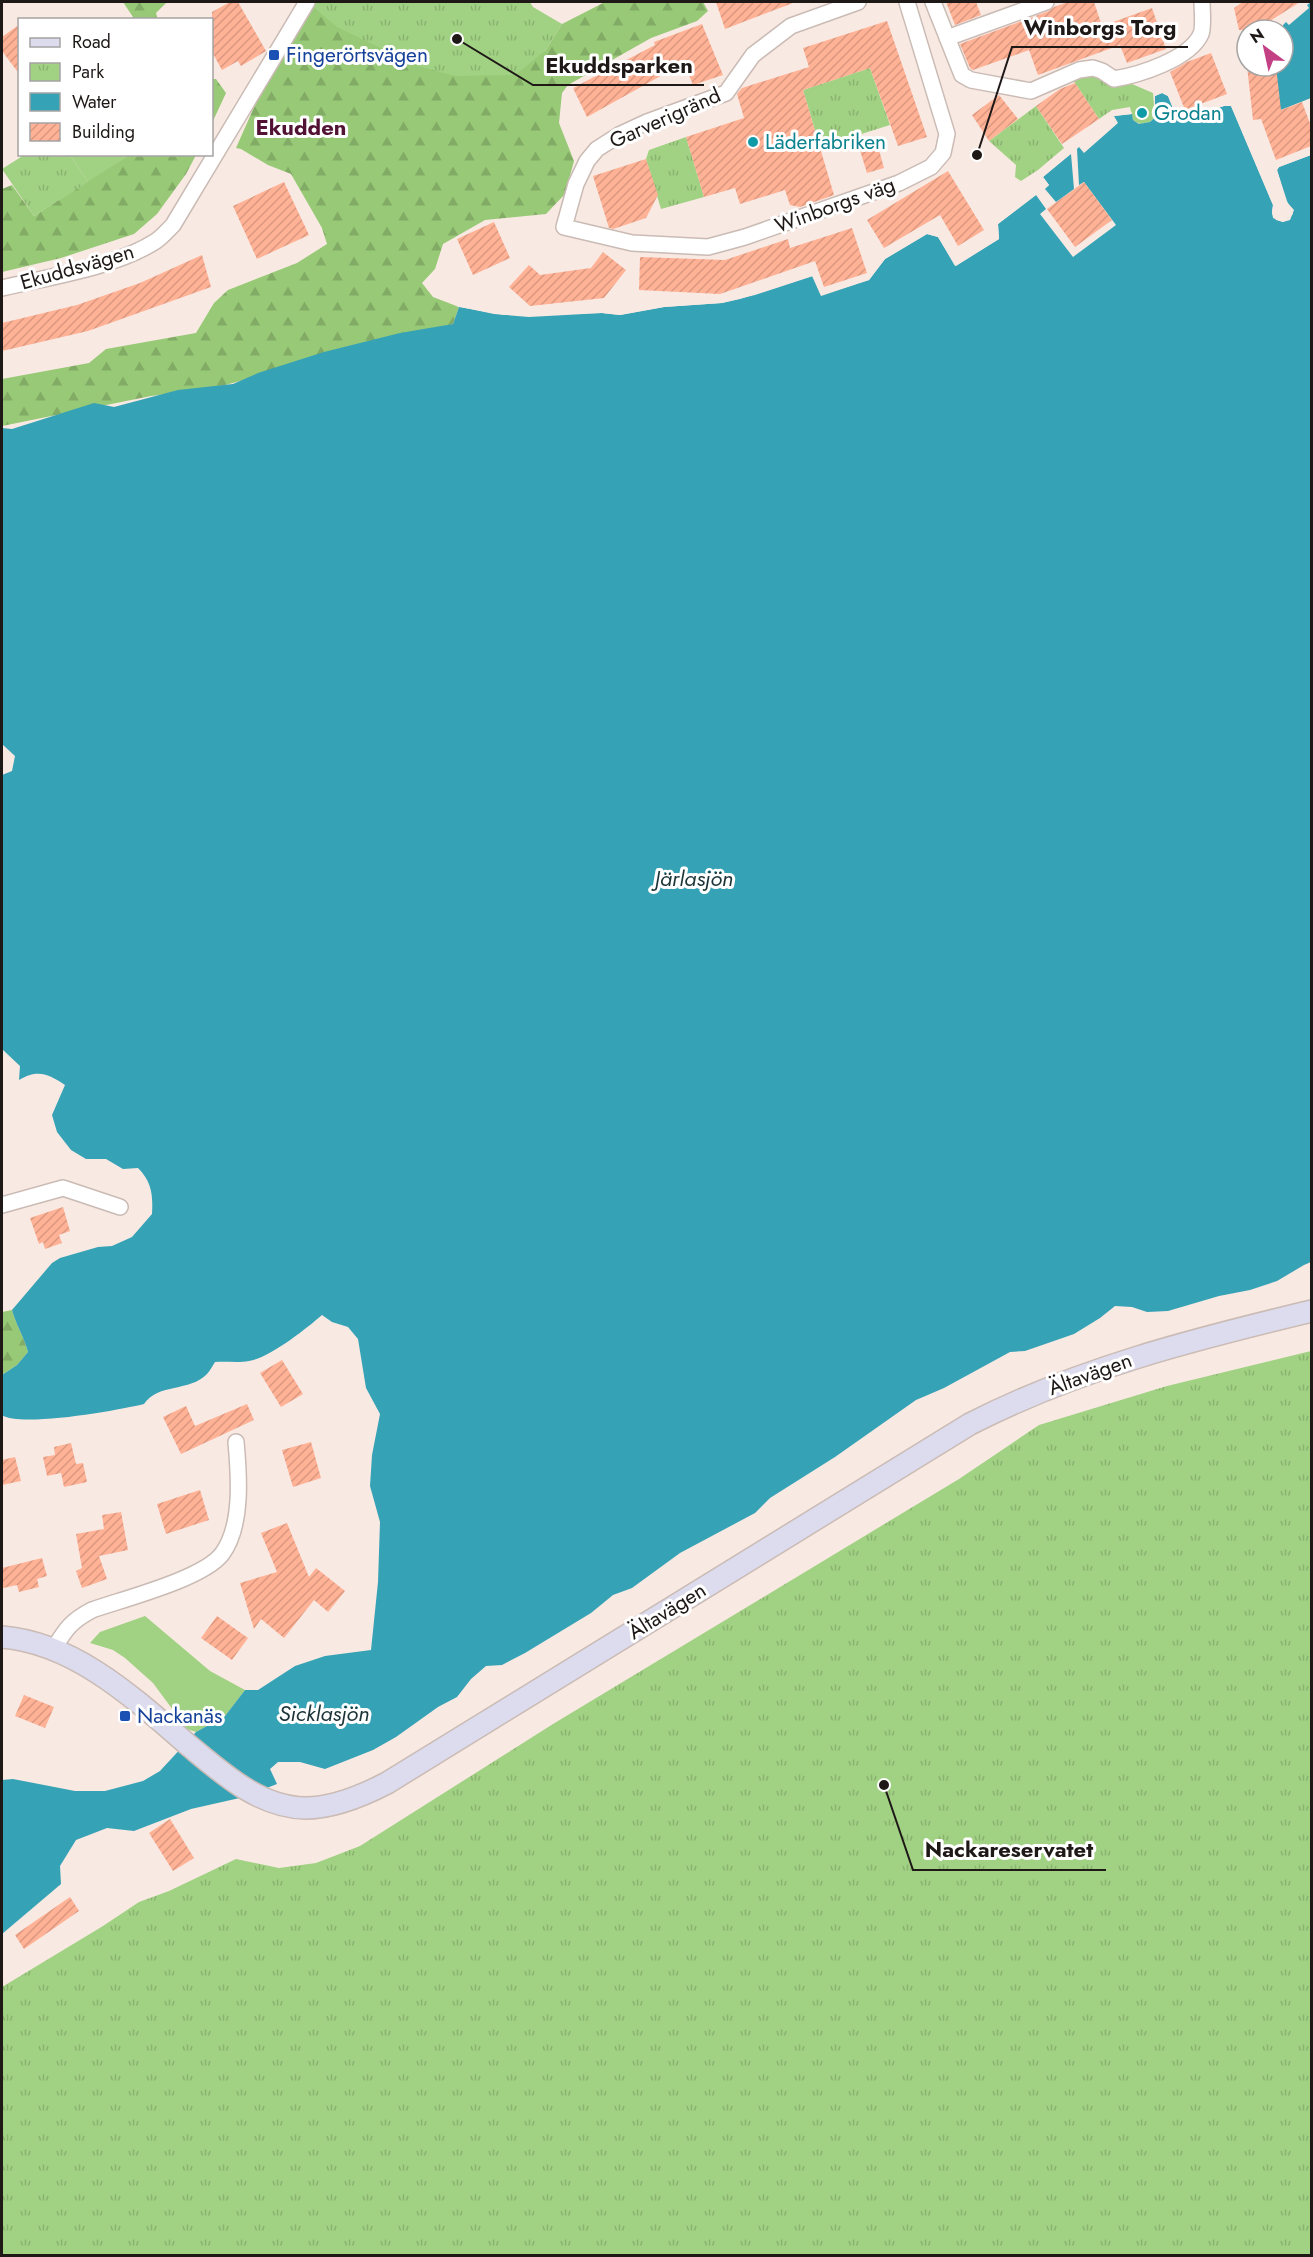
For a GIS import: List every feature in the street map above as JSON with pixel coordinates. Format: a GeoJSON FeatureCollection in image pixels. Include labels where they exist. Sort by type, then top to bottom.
{"type":"FeatureCollection","features":[{"type":"Feature","properties":{"kind":"main road","name":"Ältavägen"},"geometry":{"type":"LineString","coordinates":[[2,1637],[54,1648],[82,1662],[241,1786],[273,1803],[304,1808],[331,1804],[380,1787],[960,1430],[1010,1404],[1150,1352],[1311,1311]]}},
{"type":"Feature","properties":{"kind":"street","name":"Ekuddsvägen"},"geometry":{"type":"LineString","coordinates":[[2,288],[130,255],[158,240],[173,225],[307,2]]}},
{"type":"Feature","properties":{"kind":"street","name":"Garverigränd"},"geometry":{"type":"LineString","coordinates":[[564,227],[576,184],[587,161],[597,149],[619,135],[647,122],[726,93],[753,55],[791,26],[858,2]]}},
{"type":"Feature","properties":{"kind":"street","name":"Winborgs väg"},"geometry":{"type":"LineString","coordinates":[[564,227],[632,243],[708,247],[873,194],[931,167],[943,153],[947,144],[947,134],[907,2]]}},
{"type":"Feature","properties":{"kind":"street"},"geometry":{"type":"LineString","coordinates":[[933,2],[962,75],[971,80],[1031,91],[1078,70],[1093,68],[1114,79],[1129,77],[1177,57],[1194,45],[1202,33],[1203,2]]}},
{"type":"Feature","properties":{"kind":"street"},"geometry":{"type":"LineString","coordinates":[[947,38],[1046,2]]}},
{"type":"Feature","properties":{"kind":"street"},"geometry":{"type":"LineString","coordinates":[[2,1205],[63,1188],[120,1207]]}},
{"type":"Feature","properties":{"kind":"street"},"geometry":{"type":"LineString","coordinates":[[54,1648],[67,1627],[77,1618],[92,1610],[200,1571],[221,1555],[228,1544],[238,1508],[239,1473],[236,1442]]}},
{"type":"Feature","properties":{"kind":"green space"},"geometry":{"type":"Polygon","coordinates":[[[123,2],[167,2],[156,13],[157,18],[132,18],[123,2]]]}},
{"type":"Feature","properties":{"kind":"green space"},"geometry":{"type":"Polygon","coordinates":[[[315,2],[530,2],[533,7],[562,24],[545,51],[515,75],[455,76],[418,66],[337,27],[311,5],[315,2]]]}},
{"type":"Feature","properties":{"kind":"green space"},"geometry":{"type":"Polygon","coordinates":[[[605,2],[703,2],[708,11],[697,21],[651,38],[568,85],[562,93],[559,123],[574,161],[565,194],[546,214],[485,220],[443,244],[435,269],[422,283],[433,297],[459,307],[453,324],[214,388],[151,396],[2,426],[2,379],[89,363],[106,349],[196,333],[214,303],[228,290],[297,263],[327,244],[322,228],[291,174],[236,148],[271,69],[311,5],[545,51],[562,24],[605,2]]]}},
{"type":"Feature","properties":{"kind":"green space"},"geometry":{"type":"Polygon","coordinates":[[[870,68],[890,125],[820,147],[803,90],[870,68]]]}},
{"type":"Feature","properties":{"kind":"green space"},"geometry":{"type":"Polygon","coordinates":[[[1097,75],[1112,84],[1131,81],[1132,84],[1153,93],[1155,117],[1150,122],[1140,124],[1133,120],[1130,107],[1112,110],[1099,119],[1073,80],[1078,76],[1097,75]]]}},
{"type":"Feature","properties":{"kind":"green space"},"geometry":{"type":"Polygon","coordinates":[[[213,79],[216,79],[226,93],[213,121],[213,79]]]}},
{"type":"Feature","properties":{"kind":"green space"},"geometry":{"type":"Polygon","coordinates":[[[1036,106],[1064,148],[1021,181],[1015,177],[1016,165],[989,141],[1036,106]]]}},
{"type":"Feature","properties":{"kind":"green space"},"geometry":{"type":"Polygon","coordinates":[[[686,137],[704,197],[661,209],[646,159],[649,150],[686,137]]]}},
{"type":"Feature","properties":{"kind":"green space"},"geometry":{"type":"Polygon","coordinates":[[[22,156],[71,156],[88,182],[34,216],[2,169],[22,156]]]}},
{"type":"Feature","properties":{"kind":"green space"},"geometry":{"type":"Polygon","coordinates":[[[71,156],[127,156],[88,182],[71,156]]]}},
{"type":"Feature","properties":{"kind":"green space"},"geometry":{"type":"Polygon","coordinates":[[[127,156],[195,156],[186,174],[157,214],[134,234],[61,258],[2,272],[2,189],[12,185],[34,216],[127,156]]]}},
{"type":"Feature","properties":{"kind":"green space"},"geometry":{"type":"Polygon","coordinates":[[[12,1310],[28,1352],[17,1365],[2,1375],[2,1312],[12,1310]]]}},
{"type":"Feature","properties":{"kind":"green space"},"geometry":{"type":"Polygon","coordinates":[[[1311,1351],[1311,2255],[2,2255],[2,1987],[139,1902],[169,1891],[236,1859],[279,1868],[316,1863],[360,1846],[553,1724],[959,1479],[1039,1425],[1167,1386],[1311,1351]]]}},
{"type":"Feature","properties":{"kind":"green space"},"geometry":{"type":"Polygon","coordinates":[[[145,1616],[210,1671],[245,1690],[225,1716],[196,1732],[187,1729],[153,1683],[125,1658],[113,1650],[90,1643],[100,1632],[145,1616]]]}},
{"type":"Feature","properties":{"kind":"water"},"geometry":{"type":"Polygon","coordinates":[[[1311,2],[1311,98],[1278,111],[1277,78],[1295,78],[1295,20],[1309,8],[1307,5],[1311,2]]]}},
{"type":"Feature","properties":{"kind":"water","name":"Järlasjön"},"geometry":{"type":"Polygon","coordinates":[[[1162,93],[1168,96],[1178,121],[1224,106],[1231,106],[1273,205],[1272,214],[1276,220],[1283,222],[1293,214],[1277,170],[1279,167],[1311,155],[1311,1262],[1277,1281],[1168,1311],[1147,1312],[1132,1307],[1115,1306],[1074,1334],[1025,1351],[1010,1352],[944,1388],[916,1400],[835,1457],[770,1498],[755,1513],[680,1553],[632,1588],[613,1595],[591,1613],[525,1653],[502,1665],[486,1666],[471,1679],[457,1697],[373,1750],[325,1769],[300,1762],[278,1762],[270,1769],[277,1784],[244,1797],[191,1809],[134,1831],[107,1828],[76,1840],[60,1866],[61,1884],[2,1934],[2,1780],[13,1779],[75,1791],[105,1791],[143,1781],[160,1771],[196,1732],[225,1716],[245,1690],[258,1690],[295,1666],[325,1656],[371,1650],[378,1582],[380,1522],[370,1486],[372,1455],[380,1414],[366,1388],[358,1339],[348,1327],[332,1322],[322,1315],[267,1355],[249,1361],[215,1362],[200,1380],[157,1393],[144,1404],[93,1414],[49,1419],[12,1419],[2,1415],[2,1375],[17,1365],[28,1352],[12,1310],[52,1263],[60,1258],[98,1247],[112,1246],[132,1237],[152,1214],[152,1195],[149,1184],[138,1168],[123,1169],[106,1159],[86,1159],[71,1150],[57,1132],[52,1115],[65,1085],[43,1074],[19,1080],[20,1066],[2,1049],[2,775],[12,771],[15,756],[2,744],[2,428],[12,429],[94,403],[114,407],[178,390],[233,384],[258,373],[324,352],[400,333],[453,324],[459,307],[504,315],[602,313],[620,315],[664,307],[722,303],[813,276],[821,295],[869,280],[885,259],[927,234],[938,237],[956,266],[999,239],[998,224],[1049,185],[1043,177],[1114,116],[1132,114],[1133,120],[1139,124],[1150,122],[1155,117],[1155,96],[1162,93]]]}},
{"type":"Feature","properties":{"kind":"pier"},"geometry":{"type":"Polygon","coordinates":[[[1162,90],[1171,95],[1180,118],[1223,103],[1233,104],[1276,204],[1275,214],[1280,219],[1288,218],[1291,210],[1284,202],[1275,169],[1278,165],[1312,152],[1311,155],[1279,167],[1277,170],[1286,201],[1294,210],[1290,220],[1283,222],[1273,218],[1273,205],[1231,106],[1224,106],[1178,121],[1168,96],[1162,93],[1155,96],[1153,93],[1162,90]]]}},
{"type":"Feature","properties":{"kind":"pier"},"geometry":{"type":"Polygon","coordinates":[[[1131,111],[1132,114],[1114,116],[1118,123],[1084,153],[1079,147],[1077,149],[1079,185],[1084,182],[1116,225],[1073,257],[1040,214],[1046,209],[1036,195],[998,224],[999,239],[955,266],[938,237],[927,234],[885,259],[869,280],[821,296],[812,276],[722,303],[664,307],[620,315],[602,313],[529,317],[494,314],[456,306],[459,304],[495,311],[529,314],[602,310],[620,312],[664,304],[722,300],[813,273],[822,292],[868,278],[883,257],[926,231],[940,235],[956,262],[996,238],[995,222],[1045,184],[1040,178],[1041,175],[1112,114],[1131,111]],[[1071,154],[1043,177],[1049,185],[1045,189],[1056,202],[1074,189],[1071,154]]]}},
{"type":"Feature","properties":{"kind":"building"},"geometry":{"type":"Polygon","coordinates":[[[230,2],[238,2],[266,51],[241,66],[238,61],[222,70],[213,54],[212,12],[230,2]]]}},
{"type":"Feature","properties":{"kind":"building"},"geometry":{"type":"Polygon","coordinates":[[[716,2],[793,2],[793,3],[725,29],[716,2]]]}},
{"type":"Feature","properties":{"kind":"building"},"geometry":{"type":"Polygon","coordinates":[[[946,2],[976,2],[981,15],[955,25],[946,2]]]}},
{"type":"Feature","properties":{"kind":"building"},"geometry":{"type":"Polygon","coordinates":[[[1068,2],[1094,2],[1102,26],[1152,8],[1166,49],[1127,63],[1120,45],[1038,75],[1029,50],[973,70],[970,68],[960,44],[1068,2]]]}},
{"type":"Feature","properties":{"kind":"building"},"geometry":{"type":"Polygon","coordinates":[[[1243,2],[1300,2],[1275,18],[1236,18],[1234,8],[1243,2]]]}},
{"type":"Feature","properties":{"kind":"building","name":"Läderfabriken"},"geometry":{"type":"Polygon","coordinates":[[[887,21],[927,137],[898,146],[870,68],[803,90],[834,195],[800,207],[790,205],[785,190],[740,204],[735,188],[704,197],[686,137],[744,118],[737,94],[742,88],[809,67],[803,48],[887,21]]]}},
{"type":"Feature","properties":{"kind":"building"},"geometry":{"type":"Polygon","coordinates":[[[702,24],[723,75],[693,85],[684,63],[587,117],[573,88],[655,45],[654,42],[702,24]]]}},
{"type":"Feature","properties":{"kind":"building"},"geometry":{"type":"Polygon","coordinates":[[[18,25],[18,72],[2,51],[2,37],[18,25]]]}},
{"type":"Feature","properties":{"kind":"building"},"geometry":{"type":"Polygon","coordinates":[[[1211,53],[1227,94],[1185,110],[1170,72],[1187,62],[1211,53]]]}},
{"type":"Feature","properties":{"kind":"building"},"geometry":{"type":"Polygon","coordinates":[[[1248,78],[1277,78],[1281,110],[1302,102],[1311,126],[1311,146],[1276,160],[1261,119],[1253,120],[1248,78]]]}},
{"type":"Feature","properties":{"kind":"building"},"geometry":{"type":"Polygon","coordinates":[[[1075,83],[1099,119],[1062,144],[1036,106],[1060,89],[1075,83]]]}},
{"type":"Feature","properties":{"kind":"building"},"geometry":{"type":"Polygon","coordinates":[[[999,95],[1018,119],[989,141],[972,115],[999,95]]]}},
{"type":"Feature","properties":{"kind":"building"},"geometry":{"type":"Polygon","coordinates":[[[876,139],[884,168],[867,173],[858,144],[876,139]]]}},
{"type":"Feature","properties":{"kind":"building"},"geometry":{"type":"Polygon","coordinates":[[[646,159],[658,195],[646,218],[613,229],[609,228],[593,176],[646,159]]]}},
{"type":"Feature","properties":{"kind":"building"},"geometry":{"type":"Polygon","coordinates":[[[948,171],[984,230],[958,246],[940,215],[884,248],[867,220],[948,171]]]}},
{"type":"Feature","properties":{"kind":"building"},"geometry":{"type":"Polygon","coordinates":[[[284,182],[309,235],[257,259],[233,206],[284,182]]]}},
{"type":"Feature","properties":{"kind":"building"},"geometry":{"type":"Polygon","coordinates":[[[1084,182],[1112,220],[1075,247],[1047,209],[1084,182]]]}},
{"type":"Feature","properties":{"kind":"building"},"geometry":{"type":"Polygon","coordinates":[[[494,222],[510,258],[473,275],[457,239],[494,222]]]}},
{"type":"Feature","properties":{"kind":"building"},"geometry":{"type":"Polygon","coordinates":[[[852,228],[867,273],[824,287],[815,261],[720,294],[639,290],[640,257],[725,260],[788,239],[790,248],[852,228]]]}},
{"type":"Feature","properties":{"kind":"building"},"geometry":{"type":"Polygon","coordinates":[[[603,252],[626,270],[604,298],[530,306],[509,287],[529,265],[540,275],[591,268],[603,252]]]}},
{"type":"Feature","properties":{"kind":"building"},"geometry":{"type":"Polygon","coordinates":[[[202,255],[211,287],[88,331],[2,351],[2,323],[77,305],[140,283],[202,255]]]}},
{"type":"Feature","properties":{"kind":"building"},"geometry":{"type":"Polygon","coordinates":[[[63,1207],[70,1231],[59,1235],[62,1243],[45,1249],[43,1242],[39,1244],[30,1218],[63,1207]]]}},
{"type":"Feature","properties":{"kind":"building"},"geometry":{"type":"Polygon","coordinates":[[[282,1360],[303,1394],[281,1407],[260,1373],[282,1360]]]}},
{"type":"Feature","properties":{"kind":"building"},"geometry":{"type":"Polygon","coordinates":[[[247,1404],[254,1420],[181,1454],[163,1417],[186,1406],[195,1426],[247,1404]]]}},
{"type":"Feature","properties":{"kind":"building"},"geometry":{"type":"Polygon","coordinates":[[[311,1442],[321,1478],[293,1487],[282,1450],[311,1442]]]}},
{"type":"Feature","properties":{"kind":"building"},"geometry":{"type":"Polygon","coordinates":[[[71,1443],[76,1464],[83,1463],[87,1482],[64,1487],[61,1473],[47,1476],[43,1457],[55,1455],[54,1447],[71,1443]]]}},
{"type":"Feature","properties":{"kind":"building"},"geometry":{"type":"Polygon","coordinates":[[[15,1457],[21,1481],[2,1485],[2,1460],[15,1457]]]}},
{"type":"Feature","properties":{"kind":"building"},"geometry":{"type":"Polygon","coordinates":[[[200,1490],[209,1520],[166,1534],[157,1504],[200,1490]]]}},
{"type":"Feature","properties":{"kind":"building"},"geometry":{"type":"Polygon","coordinates":[[[121,1512],[128,1550],[99,1556],[107,1579],[82,1588],[76,1571],[82,1568],[76,1534],[104,1529],[102,1515],[121,1512]]]}},
{"type":"Feature","properties":{"kind":"building"},"geometry":{"type":"Polygon","coordinates":[[[287,1523],[309,1577],[316,1568],[345,1591],[328,1612],[314,1600],[284,1638],[261,1619],[254,1629],[240,1583],[277,1572],[261,1533],[287,1523]]]}},
{"type":"Feature","properties":{"kind":"building"},"geometry":{"type":"Polygon","coordinates":[[[42,1558],[47,1576],[37,1579],[39,1587],[19,1592],[17,1585],[3,1588],[2,1568],[42,1558]]]}},
{"type":"Feature","properties":{"kind":"building"},"geometry":{"type":"Polygon","coordinates":[[[217,1616],[248,1638],[232,1660],[201,1638],[217,1616]]]}},
{"type":"Feature","properties":{"kind":"building"},"geometry":{"type":"Polygon","coordinates":[[[24,1695],[54,1707],[45,1728],[15,1716],[24,1695]]]}},
{"type":"Feature","properties":{"kind":"building"},"geometry":{"type":"Polygon","coordinates":[[[170,1819],[194,1858],[173,1871],[149,1833],[170,1819]]]}},
{"type":"Feature","properties":{"kind":"building"},"geometry":{"type":"Polygon","coordinates":[[[70,1897],[79,1911],[24,1949],[15,1935],[70,1897]]]}},
{"type":"Feature","properties":{"kind":"place","name":"Ekuddsparken"},"geometry":{"type":"Point","coordinates":[457,39]}},
{"type":"Feature","properties":{"kind":"place","name":"Fingerörtsvägen"},"geometry":{"type":"Point","coordinates":[274,55]}},
{"type":"Feature","properties":{"kind":"place","name":"Grodan"},"geometry":{"type":"Point","coordinates":[1142,113]}},
{"type":"Feature","properties":{"kind":"place","name":"Läderfabriken"},"geometry":{"type":"Point","coordinates":[753,142]}},
{"type":"Feature","properties":{"kind":"place","name":"Winborgs Torg"},"geometry":{"type":"Point","coordinates":[977,155]}},
{"type":"Feature","properties":{"kind":"place","name":"Nackanäs"},"geometry":{"type":"Point","coordinates":[125,1716]}},
{"type":"Feature","properties":{"kind":"place","name":"Nackareservatet"},"geometry":{"type":"Point","coordinates":[884,1785]}},
{"type":"Feature","properties":{"kind":"district","name":"Ekudden"},"geometry":{"type":"Point","coordinates":[301,127]}},
{"type":"Feature","properties":{"kind":"water label","name":"Sicklasjön"},"geometry":{"type":"Point","coordinates":[324,1713]}}]}
